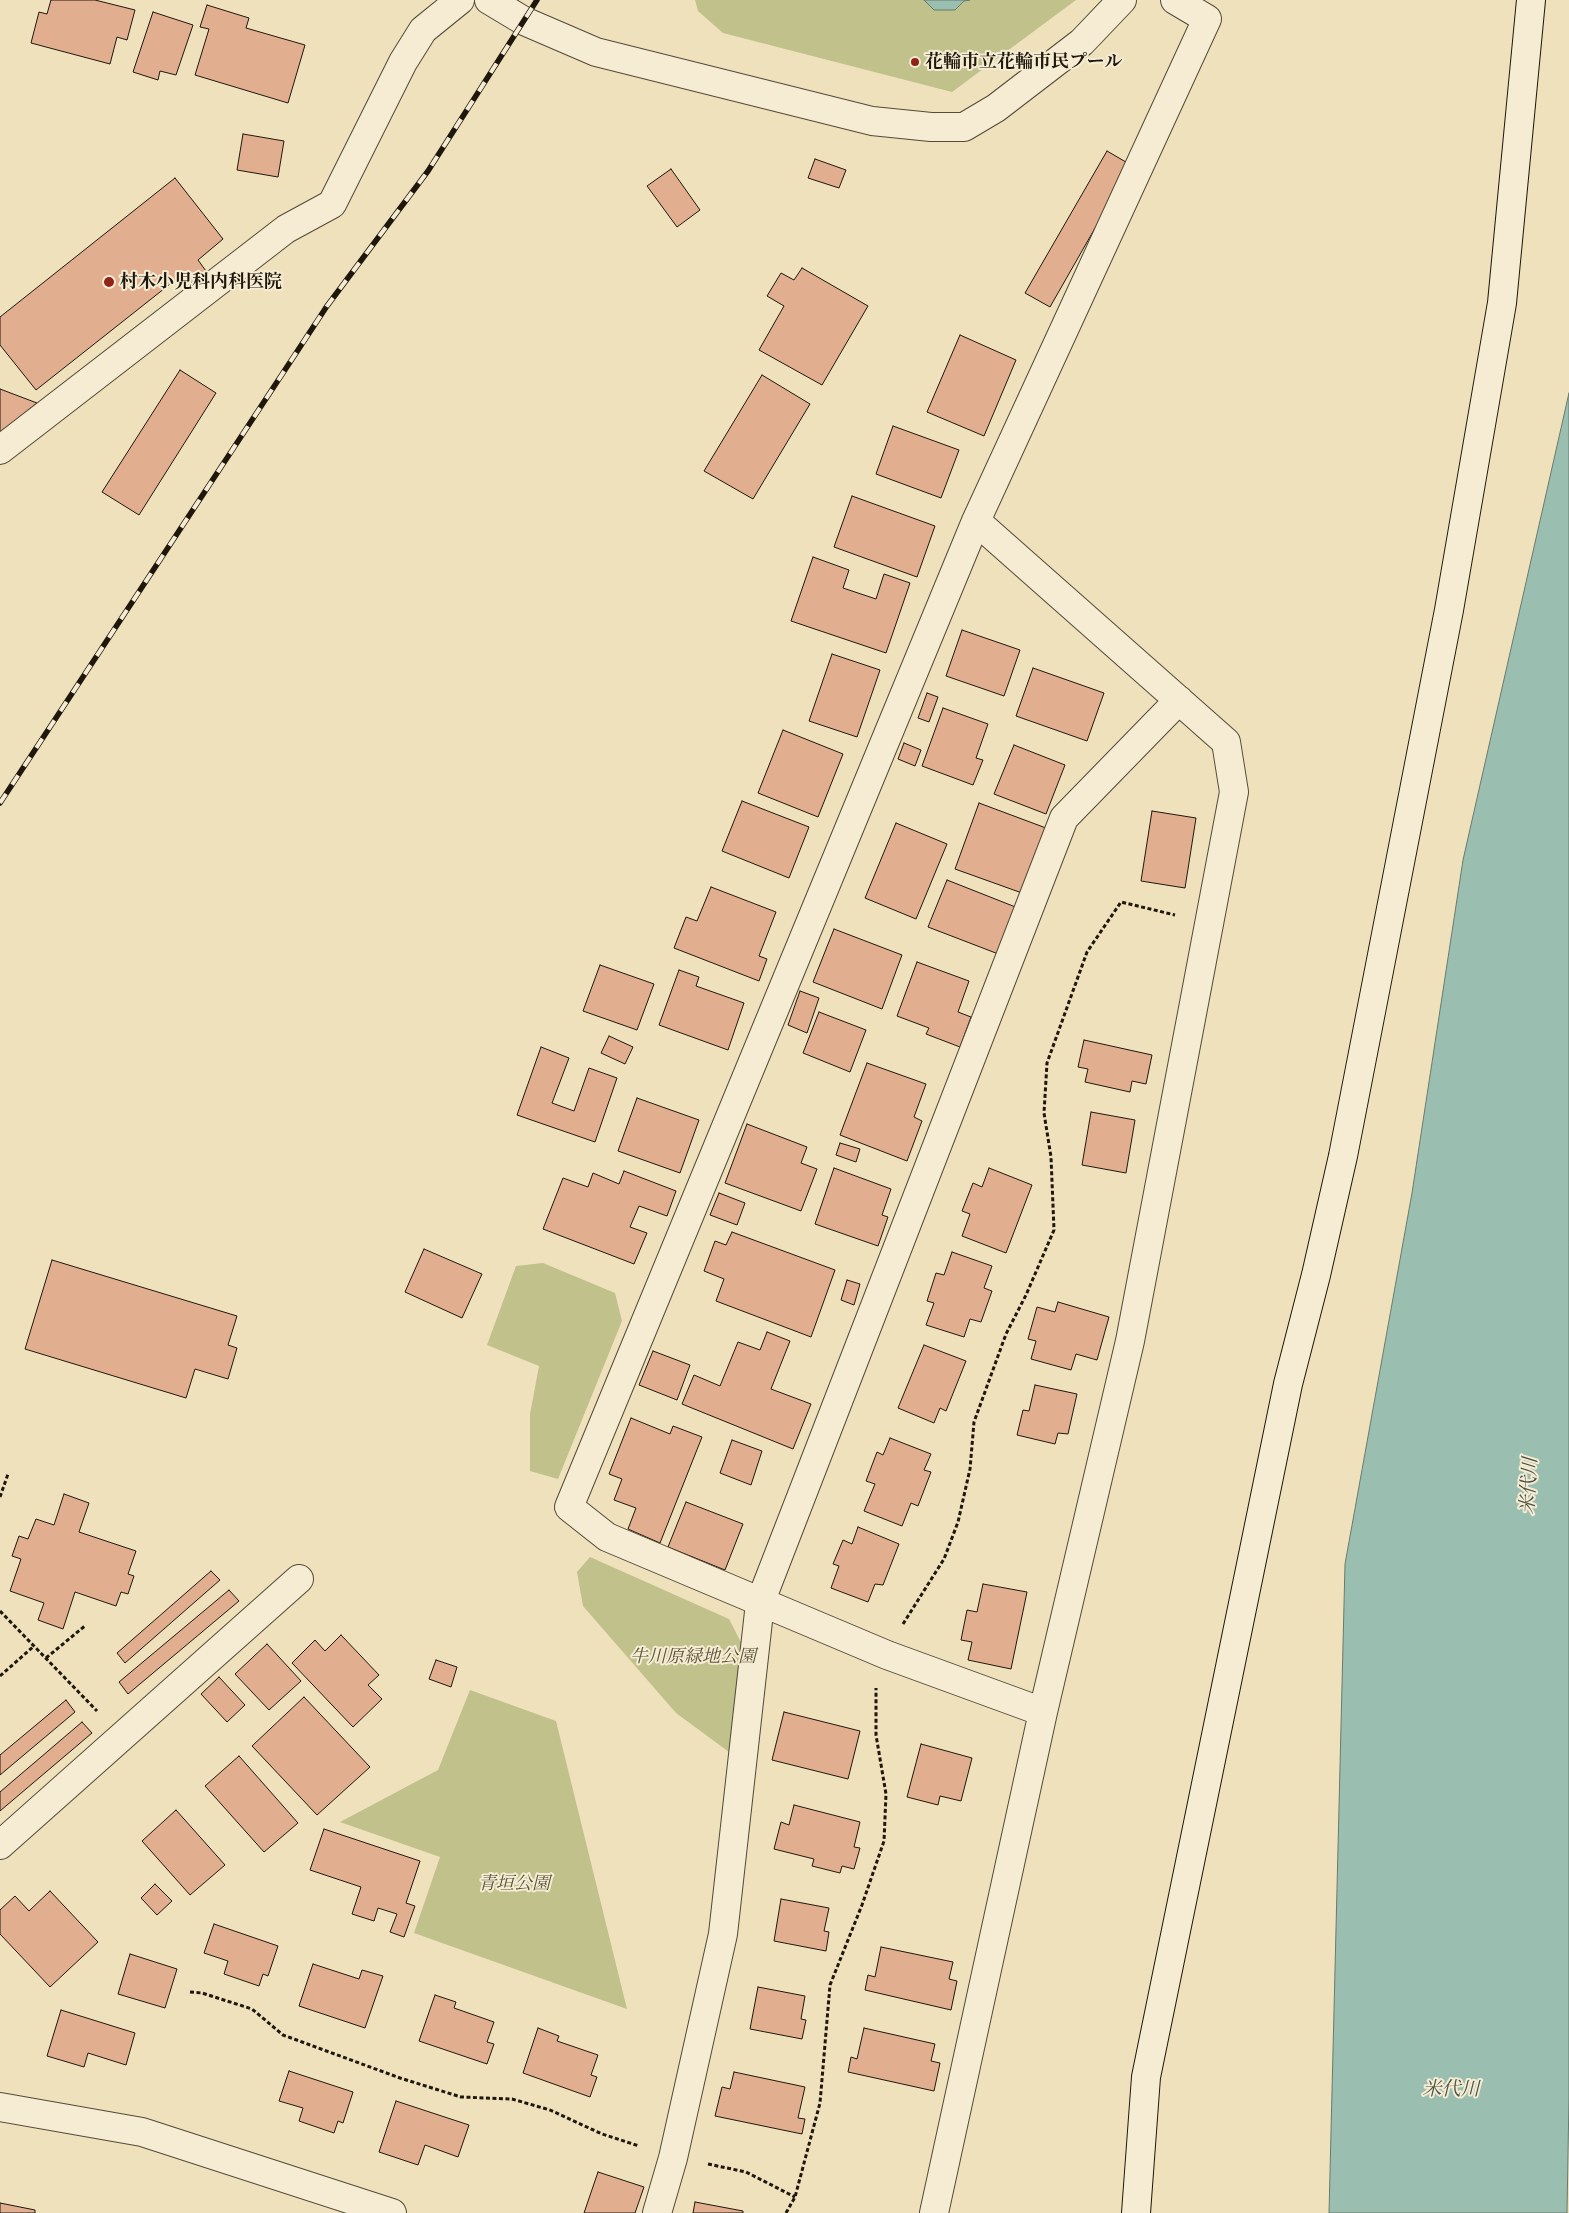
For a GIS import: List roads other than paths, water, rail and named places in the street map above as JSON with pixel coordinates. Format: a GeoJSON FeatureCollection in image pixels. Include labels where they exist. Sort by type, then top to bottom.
{"type":"FeatureCollection","features":[{"type":"Feature","properties":{"kind":"street"},"geometry":{"type":"LineString","coordinates":[[0,450],[264,244],[286,229],[332,204],[403,62],[423,30],[460,0]]}},
{"type":"Feature","properties":{"kind":"street"},"geometry":{"type":"LineString","coordinates":[[489,0],[524,21],[596,52],[872,120],[931,127],[964,127],[996,108],[1082,42],[1122,0]]}},
{"type":"Feature","properties":{"kind":"street"},"geometry":{"type":"LineString","coordinates":[[1043,1712],[887,1655],[607,1537],[568,1507],[976,521],[1207,20],[1176,0]]}},
{"type":"Feature","properties":{"kind":"street"},"geometry":{"type":"LineString","coordinates":[[1136,2213],[1146,2077],[1288,1384],[1316,1275],[1343,1156],[1448,610],[1502,303],[1531,0]]}},
{"type":"Feature","properties":{"kind":"street"},"geometry":{"type":"LineString","coordinates":[[934,2213],[1043,1712],[1130,1341],[1234,792],[1226,742],[976,521]]}},
{"type":"Feature","properties":{"kind":"street"},"geometry":{"type":"LineString","coordinates":[[657,2213],[673,2158],[723,1934],[760,1603],[1064,818],[1179,700]]}},
{"type":"Feature","properties":{"kind":"street"},"geometry":{"type":"LineString","coordinates":[[0,1845],[299,1579]]}},
{"type":"Feature","properties":{"kind":"street"},"geometry":{"type":"LineString","coordinates":[[0,2107],[142,2132],[392,2213]]}},
{"type":"Feature","properties":{"kind":"water"},"geometry":{"type":"Polygon","coordinates":[[[924,0],[970,0],[964,1],[955,10],[934,10],[924,0]]]}},
{"type":"Feature","properties":{"kind":"water","name":"米代川"},"geometry":{"type":"Polygon","coordinates":[[[1569,393],[1569,2096],[1567,2213],[1329,2213],[1345,1564],[1412,1193],[1463,860],[1569,393]]]}},
{"type":"Feature","properties":{"kind":"railway"},"geometry":{"type":"LineString","coordinates":[[0,803],[327,306],[428,171],[537,0]]}},
{"type":"Feature","properties":{"kind":"place","name":"花輪市立花輪市民プール"},"geometry":{"type":"Point","coordinates":[915,62]}},
{"type":"Feature","properties":{"kind":"place","name":"村木小児科内科医院"},"geometry":{"type":"Point","coordinates":[109,282]}},
{"type":"Feature","properties":{"kind":"park label","name":"牛川原緑地公園"},"geometry":{"type":"Point","coordinates":[693,1657]}},
{"type":"Feature","properties":{"kind":"park label","name":"青垣公園"},"geometry":{"type":"Point","coordinates":[514,1884]}}]}
